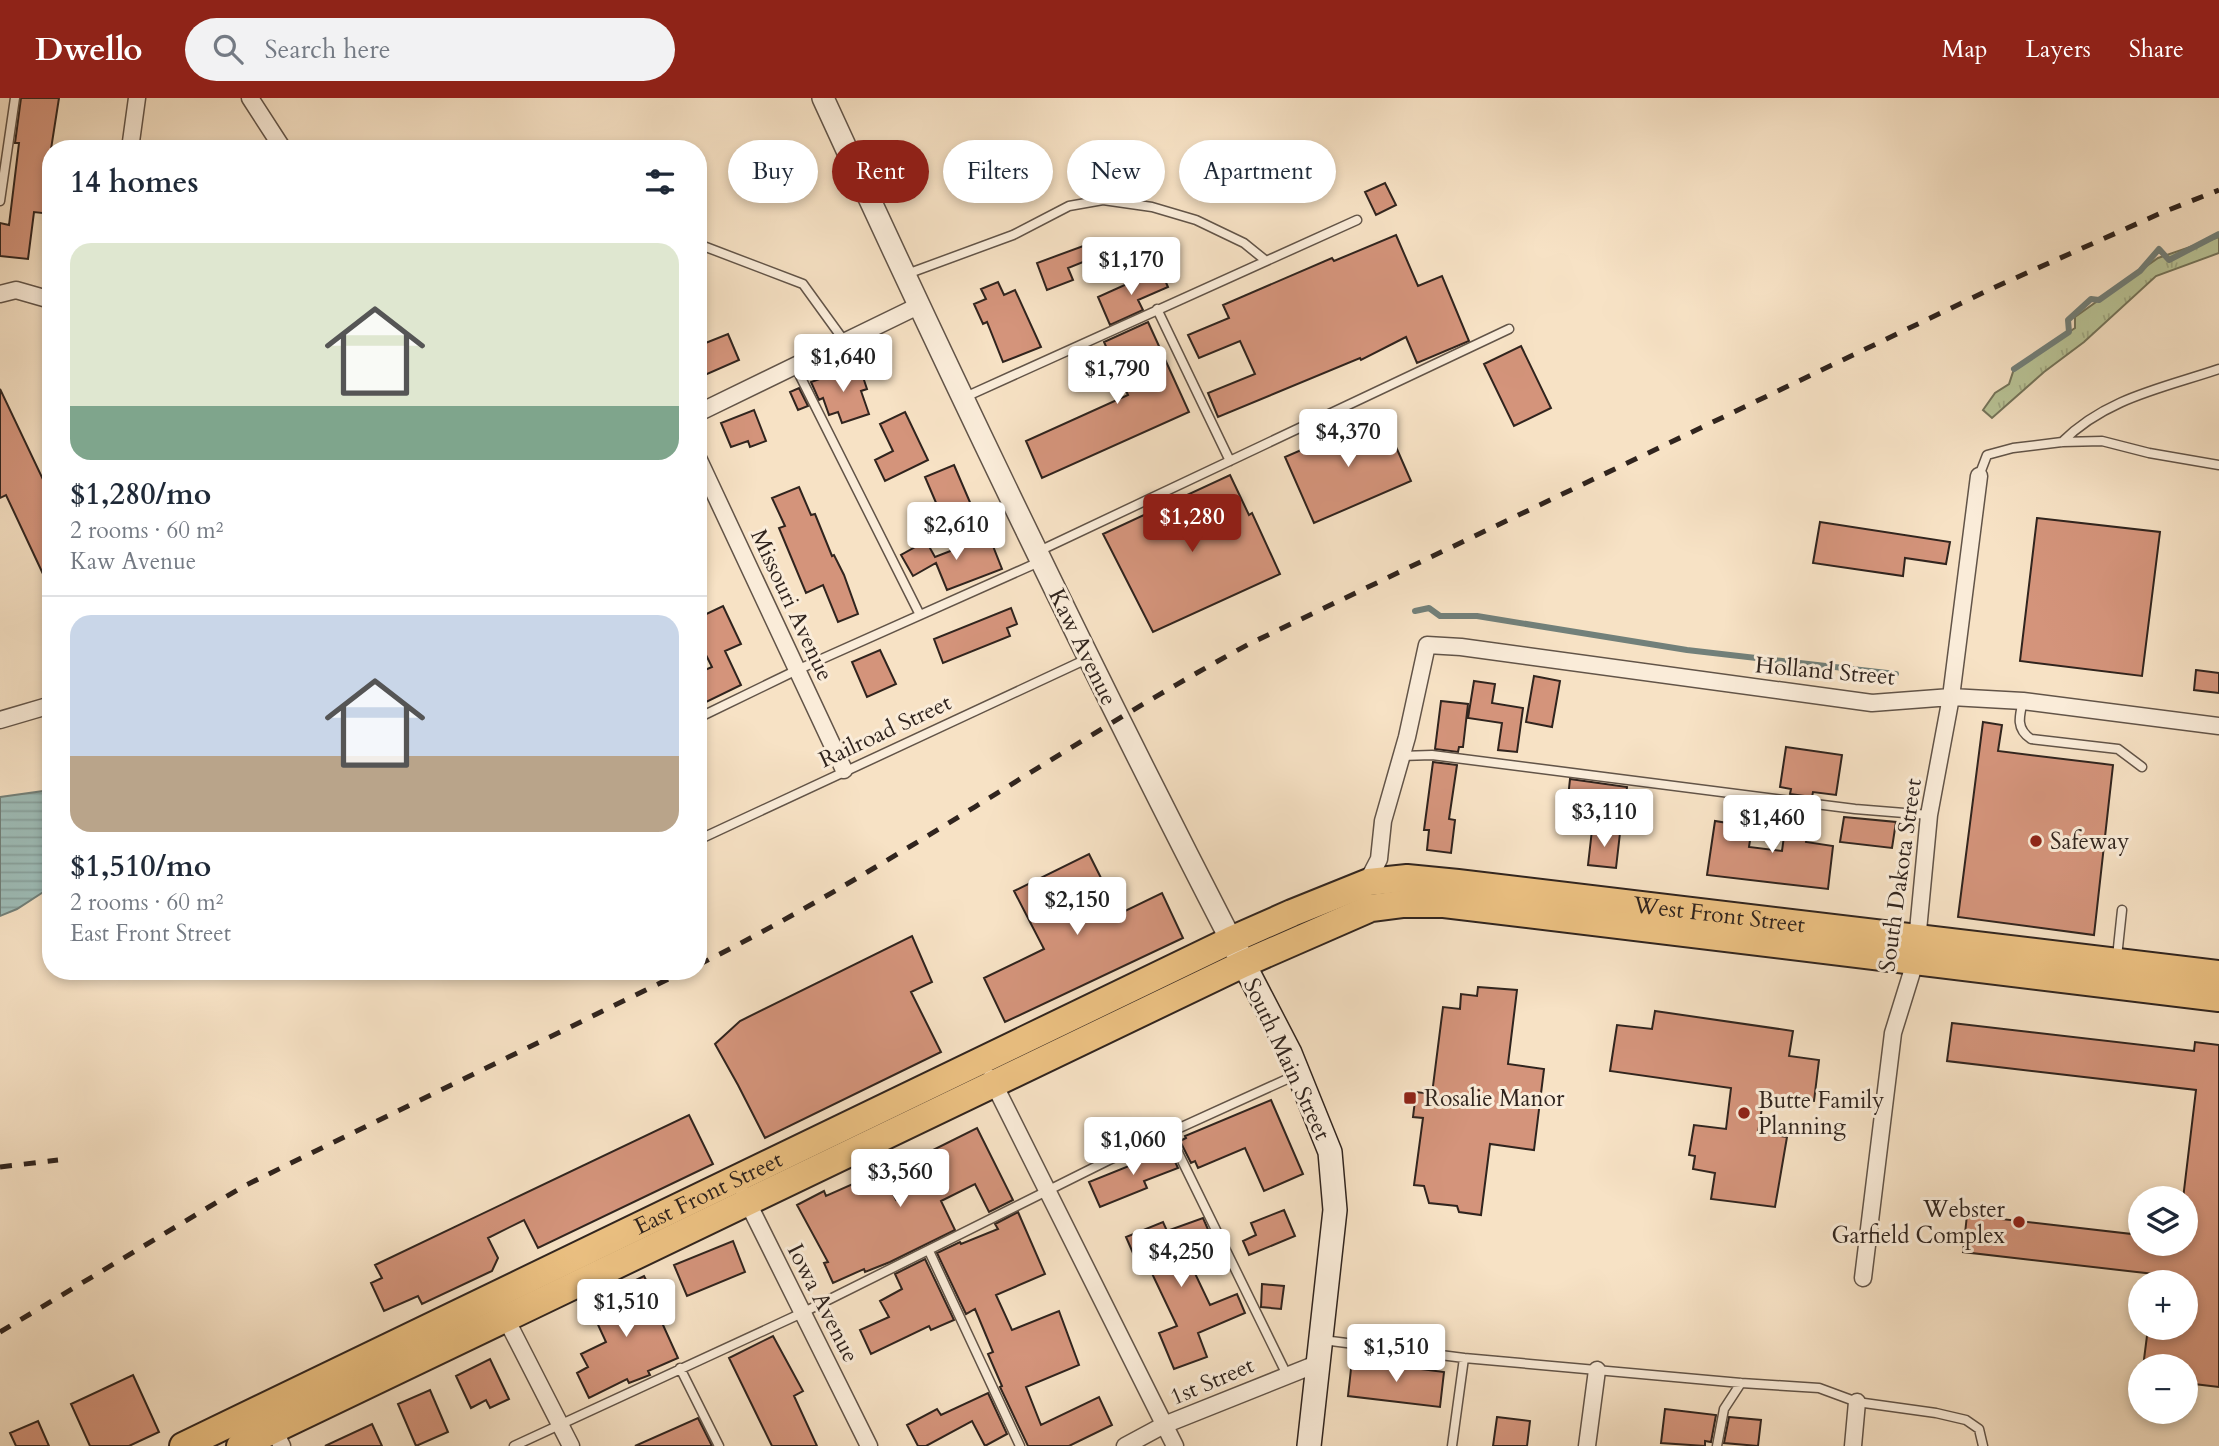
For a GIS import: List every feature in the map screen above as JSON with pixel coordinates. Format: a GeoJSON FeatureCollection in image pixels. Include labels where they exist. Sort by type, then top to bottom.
{"type":"FeatureCollection","features":[{"type":"Feature","properties":{"kind":"main road","name":"West Front Street"},"geometry":{"type":"LineString","coordinates":[[1243,964],[1368,896]]}},
{"type":"Feature","properties":{"kind":"main road","name":"West Front Street"},"geometry":{"type":"LineString","coordinates":[[1231,940],[1292,913],[1368,896],[1402,904],[1444,904],[1915,950],[2115,973],[2219,974]]}},
{"type":"Feature","properties":{"kind":"main road","name":"Kaw Avenue"},"geometry":{"type":"LineString","coordinates":[[1231,940],[1243,964]]}},
{"type":"Feature","properties":{"kind":"main road","name":"East Front Street"},"geometry":{"type":"LineString","coordinates":[[240,1446],[501,1307],[988,1072],[1231,940]]}},
{"type":"Feature","properties":{"kind":"main road","name":"East Front Street"},"geometry":{"type":"LineString","coordinates":[[988,1072],[1243,964]]}},
{"type":"Feature","properties":{"kind":"main road","name":"South Main Street"},"geometry":{"type":"LineString","coordinates":[[1243,964],[1298,1074],[1330,1152],[1335,1210],[1309,1446]]}},
{"type":"Feature","properties":{"kind":"main road","name":"West Front Street"},"geometry":{"type":"LineString","coordinates":[[2115,973],[2219,998]]}},
{"type":"Feature","properties":{"kind":"main road","name":"East Front Street"},"geometry":{"type":"LineString","coordinates":[[183,1446],[273,1428]]}},
{"type":"Feature","properties":{"kind":"street"},"geometry":{"type":"LineString","coordinates":[[131,140],[137,98]]}},
{"type":"Feature","properties":{"kind":"street"},"geometry":{"type":"LineString","coordinates":[[250,98],[277,140]]}},
{"type":"Feature","properties":{"kind":"street","name":"Kaw Avenue"},"geometry":{"type":"LineString","coordinates":[[823,98],[918,306],[1088,658],[1231,940]]}},
{"type":"Feature","properties":{"kind":"street"},"geometry":{"type":"LineString","coordinates":[[0,294],[16,290],[42,297]]}},
{"type":"Feature","properties":{"kind":"street"},"geometry":{"type":"LineString","coordinates":[[707,409],[918,306]]}},
{"type":"Feature","properties":{"kind":"street","name":"Missouri Avenue"},"geometry":{"type":"LineString","coordinates":[[707,477],[844,770]]}},
{"type":"Feature","properties":{"kind":"street","name":"South Dakota Street"},"geometry":{"type":"LineString","coordinates":[[1863,1278],[1893,1033],[1915,950],[1929,815],[1951,697],[1979,477]]}},
{"type":"Feature","properties":{"kind":"street","name":"Holland Street"},"geometry":{"type":"LineString","coordinates":[[1401,756],[1427,645],[1461,647],[1872,704],[1951,697],[2023,701],[2219,726]]}},
{"type":"Feature","properties":{"kind":"street"},"geometry":{"type":"LineString","coordinates":[[0,720],[42,708]]}},
{"type":"Feature","properties":{"kind":"street"},"geometry":{"type":"LineString","coordinates":[[1368,896],[1379,859],[1383,821],[1401,756]]}},
{"type":"Feature","properties":{"kind":"street"},"geometry":{"type":"LineString","coordinates":[[988,1072],[1175,1446]]}},
{"type":"Feature","properties":{"kind":"street","name":"Iowa Avenue"},"geometry":{"type":"LineString","coordinates":[[742,1191],[869,1446]]}},
{"type":"Feature","properties":{"kind":"street"},"geometry":{"type":"LineString","coordinates":[[501,1307],[571,1446]]}},
{"type":"Feature","properties":{"kind":"street","name":"1st Street"},"geometry":{"type":"LineString","coordinates":[[1125,1446],[1164,1425],[1319,1363]]}},
{"type":"Feature","properties":{"kind":"street"},"geometry":{"type":"LineString","coordinates":[[1587,1446],[1597,1370]]}},
{"type":"Feature","properties":{"kind":"street"},"geometry":{"type":"LineString","coordinates":[[1853,1446],[1857,1402]]}},
{"type":"Feature","properties":{"kind":"lane"},"geometry":{"type":"LineString","coordinates":[[0,201],[15,98]]}},
{"type":"Feature","properties":{"kind":"lane"},"geometry":{"type":"LineString","coordinates":[[904,275],[1013,235],[1069,206],[1103,200],[1152,207],[1196,220],[1244,243],[1265,260]]}},
{"type":"Feature","properties":{"kind":"lane"},"geometry":{"type":"LineString","coordinates":[[963,398],[1357,220]]}},
{"type":"Feature","properties":{"kind":"lane"},"geometry":{"type":"LineString","coordinates":[[707,247],[803,284],[845,342]]}},
{"type":"Feature","properties":{"kind":"lane"},"geometry":{"type":"LineString","coordinates":[[1157,309],[1230,461]]}},
{"type":"Feature","properties":{"kind":"lane"},"geometry":{"type":"LineString","coordinates":[[707,714],[920,615],[1230,461],[1509,329]]}},
{"type":"Feature","properties":{"kind":"lane"},"geometry":{"type":"LineString","coordinates":[[795,366],[920,615]]}},
{"type":"Feature","properties":{"kind":"lane"},"geometry":{"type":"LineString","coordinates":[[2062,442],[2081,424],[2126,398],[2219,369]]}},
{"type":"Feature","properties":{"kind":"lane"},"geometry":{"type":"LineString","coordinates":[[1979,477],[1987,455],[2013,448],[2062,442],[2102,441],[2150,453],[2219,465]]}},
{"type":"Feature","properties":{"kind":"lane","name":"Railroad Street"},"geometry":{"type":"LineString","coordinates":[[707,836],[1088,658]]}},
{"type":"Feature","properties":{"kind":"lane"},"geometry":{"type":"LineString","coordinates":[[2023,701],[2018,722],[2023,734],[2031,739],[2118,749],[2142,767]]}},
{"type":"Feature","properties":{"kind":"lane"},"geometry":{"type":"LineString","coordinates":[[1401,756],[1432,755],[1855,809],[1929,815]]}},
{"type":"Feature","properties":{"kind":"lane"},"geometry":{"type":"LineString","coordinates":[[2115,973],[2122,910]]}},
{"type":"Feature","properties":{"kind":"lane"},"geometry":{"type":"LineString","coordinates":[[514,1446],[802,1313],[1048,1191],[1298,1074]]}},
{"type":"Feature","properties":{"kind":"lane"},"geometry":{"type":"LineString","coordinates":[[1169,1134],[1287,1375]]}},
{"type":"Feature","properties":{"kind":"lane"},"geometry":{"type":"LineString","coordinates":[[929,1251],[1020,1446]]}},
{"type":"Feature","properties":{"kind":"lane"},"geometry":{"type":"LineString","coordinates":[[1321,1340],[1464,1358],[1819,1388],[1857,1402],[1966,1420],[1979,1429],[1983,1446]]}},
{"type":"Feature","properties":{"kind":"lane"},"geometry":{"type":"LineString","coordinates":[[1452,1446],[1464,1358]]}},
{"type":"Feature","properties":{"kind":"lane"},"geometry":{"type":"LineString","coordinates":[[680,1368],[719,1446]]}},
{"type":"Feature","properties":{"kind":"lane"},"geometry":{"type":"LineString","coordinates":[[1717,1446],[1724,1409],[1741,1383]]}},
{"type":"Feature","properties":{"kind":"green space"},"geometry":{"type":"Polygon","coordinates":[[[2219,237],[2219,253],[2156,276],[2084,342],[2044,372],[1992,418],[1983,410],[1995,393],[2009,384],[2014,369],[2075,328],[2075,317],[2158,258],[2219,237]]]}},
{"type":"Feature","properties":{"kind":"water"},"geometry":{"type":"Polygon","coordinates":[[[42,791],[42,893],[0,916],[0,797],[42,791]]]}},
{"type":"Feature","properties":{"kind":"building"},"geometry":{"type":"Polygon","coordinates":[[[21,98],[59,98],[52,140],[42,140],[42,213],[34,212],[28,259],[0,256],[0,223],[9,225],[19,143],[15,143],[21,98]]]}},
{"type":"Feature","properties":{"kind":"building"},"geometry":{"type":"Polygon","coordinates":[[[1385,183],[1396,205],[1376,215],[1365,192],[1385,183]]]}},
{"type":"Feature","properties":{"kind":"building"},"geometry":{"type":"Polygon","coordinates":[[[1396,235],[1418,286],[1442,276],[1469,341],[1417,363],[1406,337],[1361,360],[1360,358],[1218,417],[1208,393],[1255,374],[1240,341],[1199,358],[1188,335],[1229,318],[1223,305],[1332,258],[1334,261],[1396,235]]]}},
{"type":"Feature","properties":{"kind":"building"},"geometry":{"type":"Polygon","coordinates":[[[1086,245],[1093,258],[1068,268],[1073,280],[1047,290],[1037,263],[1086,245]]]}},
{"type":"Feature","properties":{"kind":"building"},"geometry":{"type":"Polygon","coordinates":[[[1160,269],[1168,287],[1138,300],[1143,310],[1110,325],[1098,297],[1160,269]]]}},
{"type":"Feature","properties":{"kind":"building"},"geometry":{"type":"Polygon","coordinates":[[[998,282],[1004,295],[1015,290],[1041,347],[1003,362],[987,322],[983,324],[974,304],[986,299],[981,289],[998,282]]]}},
{"type":"Feature","properties":{"kind":"building"},"geometry":{"type":"Polygon","coordinates":[[[1148,322],[1189,412],[1042,478],[1026,441],[1128,395],[1104,342],[1148,322]]]}},
{"type":"Feature","properties":{"kind":"building"},"geometry":{"type":"Polygon","coordinates":[[[728,334],[739,360],[707,374],[707,342],[728,334]]]}},
{"type":"Feature","properties":{"kind":"building"},"geometry":{"type":"Polygon","coordinates":[[[1521,346],[1551,408],[1514,426],[1484,364],[1521,346]]]}},
{"type":"Feature","properties":{"kind":"building"},"geometry":{"type":"Polygon","coordinates":[[[859,365],[867,389],[861,391],[869,414],[842,423],[838,412],[829,415],[823,398],[819,400],[811,382],[859,365]]]}},
{"type":"Feature","properties":{"kind":"building"},"geometry":{"type":"Polygon","coordinates":[[[799,388],[808,406],[798,410],[790,392],[799,388]]]}},
{"type":"Feature","properties":{"kind":"building"},"geometry":{"type":"Polygon","coordinates":[[[0,389],[42,477],[42,572],[6,495],[0,498],[0,389]]]}},
{"type":"Feature","properties":{"kind":"building"},"geometry":{"type":"Polygon","coordinates":[[[754,410],[766,441],[750,447],[748,441],[731,447],[721,423],[754,410]]]}},
{"type":"Feature","properties":{"kind":"building"},"geometry":{"type":"Polygon","coordinates":[[[905,412],[928,460],[885,481],[875,460],[893,451],[880,424],[905,412]]]}},
{"type":"Feature","properties":{"kind":"building"},"geometry":{"type":"Polygon","coordinates":[[[1382,415],[1411,481],[1314,523],[1285,457],[1382,415]]]}},
{"type":"Feature","properties":{"kind":"building"},"geometry":{"type":"Polygon","coordinates":[[[954,465],[972,507],[922,529],[916,514],[937,505],[925,477],[954,465]]]}},
{"type":"Feature","properties":{"kind":"building"},"geometry":{"type":"Polygon","coordinates":[[[1230,475],[1249,515],[1252,513],[1280,574],[1153,632],[1103,534],[1230,475]]]}},
{"type":"Feature","properties":{"kind":"building"},"geometry":{"type":"Polygon","coordinates":[[[799,487],[844,575],[858,614],[838,622],[823,585],[806,593],[779,528],[785,526],[772,498],[799,487]]]}},
{"type":"Feature","properties":{"kind":"building"},"geometry":{"type":"Polygon","coordinates":[[[2037,518],[2160,532],[2142,676],[2020,661],[2037,518]]]}},
{"type":"Feature","properties":{"kind":"building"},"geometry":{"type":"Polygon","coordinates":[[[1820,522],[1950,542],[1946,564],[1905,558],[1903,576],[1813,563],[1820,522]]]}},
{"type":"Feature","properties":{"kind":"building"},"geometry":{"type":"Polygon","coordinates":[[[989,536],[1002,569],[947,590],[936,563],[913,576],[901,555],[926,541],[935,557],[989,536]]]}},
{"type":"Feature","properties":{"kind":"building"},"geometry":{"type":"Polygon","coordinates":[[[723,606],[741,644],[725,651],[741,685],[707,702],[707,669],[712,667],[707,657],[707,614],[723,606]]]}},
{"type":"Feature","properties":{"kind":"building"},"geometry":{"type":"Polygon","coordinates":[[[1011,608],[1017,624],[1007,628],[1010,636],[943,663],[934,639],[1011,608]]]}},
{"type":"Feature","properties":{"kind":"building"},"geometry":{"type":"Polygon","coordinates":[[[880,650],[896,684],[867,697],[852,662],[880,650]]]}},
{"type":"Feature","properties":{"kind":"building"},"geometry":{"type":"Polygon","coordinates":[[[2196,670],[2219,673],[2219,693],[2194,690],[2196,670]]]}},
{"type":"Feature","properties":{"kind":"building"},"geometry":{"type":"Polygon","coordinates":[[[1534,676],[1560,681],[1552,727],[1526,722],[1534,676]]]}},
{"type":"Feature","properties":{"kind":"building"},"geometry":{"type":"Polygon","coordinates":[[[1474,681],[1495,684],[1492,703],[1523,708],[1517,752],[1498,750],[1502,723],[1468,718],[1474,681]]]}},
{"type":"Feature","properties":{"kind":"building"},"geometry":{"type":"Polygon","coordinates":[[[1441,701],[1468,704],[1463,747],[1459,747],[1458,752],[1435,749],[1441,701]]]}},
{"type":"Feature","properties":{"kind":"building","name":"Safeway"},"geometry":{"type":"Polygon","coordinates":[[[1983,722],[2002,725],[1998,751],[2113,765],[2094,935],[1958,917],[1983,722]]]}},
{"type":"Feature","properties":{"kind":"building"},"geometry":{"type":"Polygon","coordinates":[[[1786,747],[1842,755],[1836,795],[1813,792],[1812,797],[1790,794],[1791,789],[1780,787],[1786,747]]]}},
{"type":"Feature","properties":{"kind":"building"},"geometry":{"type":"Polygon","coordinates":[[[1433,762],[1457,765],[1449,819],[1455,820],[1451,853],[1427,850],[1429,830],[1424,830],[1433,762]]]}},
{"type":"Feature","properties":{"kind":"building"},"geometry":{"type":"Polygon","coordinates":[[[1570,779],[1627,787],[1625,803],[1568,798],[1570,779]]]}},
{"type":"Feature","properties":{"kind":"building"},"geometry":{"type":"Polygon","coordinates":[[[1788,807],[1811,810],[1806,842],[1833,846],[1828,889],[1707,875],[1715,821],[1752,827],[1749,847],[1782,851],[1788,807]]]}},
{"type":"Feature","properties":{"kind":"building"},"geometry":{"type":"Polygon","coordinates":[[[1844,817],[1896,822],[1892,848],[1840,842],[1844,817]]]}},
{"type":"Feature","properties":{"kind":"building"},"geometry":{"type":"Polygon","coordinates":[[[1592,830],[1620,833],[1616,868],[1588,865],[1592,830]]]}},
{"type":"Feature","properties":{"kind":"building"},"geometry":{"type":"Polygon","coordinates":[[[1089,854],[1119,914],[1162,893],[1183,938],[1005,1022],[984,978],[1044,949],[1014,891],[1089,854]]]}},
{"type":"Feature","properties":{"kind":"building"},"geometry":{"type":"Polygon","coordinates":[[[912,936],[932,982],[911,992],[941,1052],[765,1138],[715,1044],[740,1021],[912,936]]]}},
{"type":"Feature","properties":{"kind":"building"},"geometry":{"type":"Polygon","coordinates":[[[1478,987],[1517,990],[1508,1064],[1544,1069],[1534,1150],[1490,1144],[1481,1215],[1459,1212],[1457,1206],[1429,1203],[1424,1186],[1414,1185],[1423,1118],[1413,1117],[1416,1092],[1432,1094],[1443,1007],[1460,1009],[1461,994],[1477,996],[1478,987]]]}},
{"type":"Feature","properties":{"kind":"building","name":"Butte Family Planning"},"geometry":{"type":"Polygon","coordinates":[[[1655,1011],[1793,1031],[1789,1056],[1819,1060],[1814,1101],[1764,1095],[1758,1133],[1787,1137],[1775,1207],[1711,1199],[1715,1173],[1693,1169],[1695,1156],[1689,1155],[1694,1125],[1726,1129],[1731,1088],[1610,1071],[1617,1025],[1652,1029],[1655,1011]]]}},
{"type":"Feature","properties":{"kind":"building"},"geometry":{"type":"Polygon","coordinates":[[[1952,1023],[2194,1051],[2195,1042],[2219,1045],[2219,1387],[2198,1384],[2198,1354],[2145,1354],[2146,1340],[2198,1340],[2198,1270],[2128,1271],[1963,1252],[1967,1215],[2128,1234],[2128,1256],[2198,1256],[2198,1186],[2185,1186],[2196,1090],[1947,1061],[1952,1023]]]}},
{"type":"Feature","properties":{"kind":"building"},"geometry":{"type":"Polygon","coordinates":[[[1271,1100],[1303,1174],[1264,1191],[1245,1148],[1198,1168],[1195,1161],[1191,1163],[1180,1141],[1186,1138],[1185,1136],[1271,1100]]]}},
{"type":"Feature","properties":{"kind":"building"},"geometry":{"type":"Polygon","coordinates":[[[689,1115],[713,1164],[538,1248],[524,1220],[488,1238],[498,1258],[492,1271],[422,1304],[418,1296],[384,1311],[371,1283],[382,1278],[375,1265],[689,1115]]]}},
{"type":"Feature","properties":{"kind":"building"},"geometry":{"type":"Polygon","coordinates":[[[977,1128],[1013,1200],[989,1212],[975,1184],[941,1201],[955,1230],[890,1262],[865,1272],[864,1269],[833,1283],[824,1263],[828,1262],[797,1205],[824,1191],[826,1196],[882,1171],[896,1200],[932,1182],[919,1157],[977,1128]]]}},
{"type":"Feature","properties":{"kind":"building"},"geometry":{"type":"Polygon","coordinates":[[[1167,1145],[1178,1168],[1144,1181],[1147,1188],[1100,1207],[1089,1182],[1149,1158],[1147,1153],[1167,1145]]]}},
{"type":"Feature","properties":{"kind":"building"},"geometry":{"type":"Polygon","coordinates":[[[1284,1210],[1295,1236],[1249,1255],[1243,1241],[1256,1235],[1251,1223],[1284,1210]]]}},
{"type":"Feature","properties":{"kind":"building"},"geometry":{"type":"Polygon","coordinates":[[[1018,1212],[1045,1274],[996,1295],[1012,1330],[1059,1311],[1079,1365],[1026,1387],[1041,1425],[1099,1397],[1112,1425],[1069,1446],[1028,1446],[1000,1387],[1002,1386],[988,1354],[993,1352],[975,1309],[966,1314],[937,1253],[998,1229],[995,1224],[1018,1212]]]}},
{"type":"Feature","properties":{"kind":"building"},"geometry":{"type":"Polygon","coordinates":[[[1203,1218],[1210,1234],[1181,1244],[1210,1305],[1237,1294],[1245,1313],[1198,1333],[1207,1357],[1174,1369],[1159,1333],[1177,1326],[1147,1263],[1139,1267],[1126,1237],[1163,1222],[1167,1231],[1203,1218]]]}},
{"type":"Feature","properties":{"kind":"building"},"geometry":{"type":"Polygon","coordinates":[[[733,1241],[745,1272],[687,1296],[674,1265],[733,1241]]]}},
{"type":"Feature","properties":{"kind":"building"},"geometry":{"type":"Polygon","coordinates":[[[925,1259],[954,1320],[931,1330],[929,1326],[871,1354],[860,1330],[889,1317],[880,1301],[902,1289],[895,1274],[925,1259]]]}},
{"type":"Feature","properties":{"kind":"building"},"geometry":{"type":"Polygon","coordinates":[[[644,1276],[662,1312],[658,1314],[678,1358],[648,1371],[650,1375],[629,1383],[627,1379],[589,1398],[577,1373],[588,1367],[581,1354],[606,1342],[588,1303],[644,1276]]]}},
{"type":"Feature","properties":{"kind":"building"},"geometry":{"type":"Polygon","coordinates":[[[1262,1284],[1284,1286],[1281,1309],[1261,1307],[1262,1284]]]}},
{"type":"Feature","properties":{"kind":"building"},"geometry":{"type":"Polygon","coordinates":[[[773,1336],[803,1391],[794,1396],[817,1446],[772,1446],[729,1358],[773,1336]]]}},
{"type":"Feature","properties":{"kind":"building"},"geometry":{"type":"Polygon","coordinates":[[[490,1359],[509,1399],[490,1408],[486,1400],[471,1408],[456,1376],[490,1359]]]}},
{"type":"Feature","properties":{"kind":"building"},"geometry":{"type":"Polygon","coordinates":[[[1352,1360],[1444,1372],[1440,1407],[1348,1396],[1352,1360]]]}},
{"type":"Feature","properties":{"kind":"building"},"geometry":{"type":"Polygon","coordinates":[[[133,1375],[159,1432],[129,1446],[90,1446],[71,1404],[133,1375]]]}},
{"type":"Feature","properties":{"kind":"building"},"geometry":{"type":"Polygon","coordinates":[[[430,1390],[448,1432],[416,1446],[398,1404],[430,1390]]]}},
{"type":"Feature","properties":{"kind":"building"},"geometry":{"type":"Polygon","coordinates":[[[988,1393],[1007,1434],[985,1446],[972,1421],[926,1446],[918,1446],[907,1425],[937,1409],[941,1415],[988,1393]]]}},
{"type":"Feature","properties":{"kind":"building"},"geometry":{"type":"Polygon","coordinates":[[[1665,1409],[1716,1415],[1711,1442],[1705,1441],[1705,1446],[1661,1443],[1665,1409]]]}},
{"type":"Feature","properties":{"kind":"building"},"geometry":{"type":"Polygon","coordinates":[[[1497,1417],[1530,1421],[1527,1446],[1493,1446],[1497,1417]]]}},
{"type":"Feature","properties":{"kind":"building"},"geometry":{"type":"Polygon","coordinates":[[[1729,1417],[1761,1420],[1758,1446],[1724,1443],[1729,1417]]]}},
{"type":"Feature","properties":{"kind":"building"},"geometry":{"type":"Polygon","coordinates":[[[698,1418],[712,1446],[635,1446],[698,1418]]]}},
{"type":"Feature","properties":{"kind":"building"},"geometry":{"type":"Polygon","coordinates":[[[38,1421],[49,1446],[16,1446],[10,1433],[38,1421]]]}},
{"type":"Feature","properties":{"kind":"building"},"geometry":{"type":"Polygon","coordinates":[[[372,1424],[382,1446],[325,1446],[372,1424]]]}},
{"type":"Feature","properties":{"kind":"waterway"},"geometry":{"type":"LineString","coordinates":[[2014,369],[2069,332],[2068,320],[2091,299],[2099,300],[2140,271],[2159,249],[2169,260],[2219,234]]}},
{"type":"Feature","properties":{"kind":"waterway"},"geometry":{"type":"LineString","coordinates":[[1415,611],[1429,608],[1440,616],[1477,616],[1687,650],[1896,674]]}},
{"type":"Feature","properties":{"kind":"railway"},"geometry":{"type":"LineString","coordinates":[[707,960],[838,889],[1111,723],[1249,644],[1993,288],[2219,190]]}},
{"type":"Feature","properties":{"kind":"railway"},"geometry":{"type":"LineString","coordinates":[[0,1332],[244,1186],[667,980]]}},
{"type":"Feature","properties":{"kind":"railway"},"geometry":{"type":"LineString","coordinates":[[0,1167],[58,1160]]}},
{"type":"Feature","properties":{"kind":"place","name":"Safeway"},"geometry":{"type":"Point","coordinates":[2036,841]}},
{"type":"Feature","properties":{"kind":"place","name":"Rosalie Manor"},"geometry":{"type":"Point","coordinates":[1410,1098]}},
{"type":"Feature","properties":{"kind":"place","name":"Butte Family Planning"},"geometry":{"type":"Point","coordinates":[1744,1113]}},
{"type":"Feature","properties":{"kind":"place","name":"Webster Garfield Complex"},"geometry":{"type":"Point","coordinates":[2019,1222]}}]}
